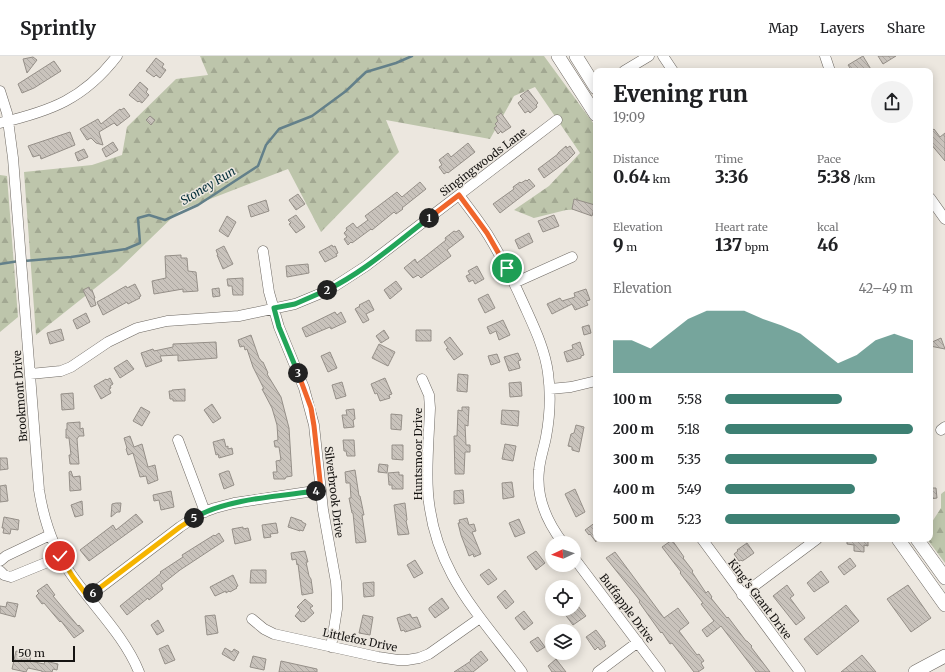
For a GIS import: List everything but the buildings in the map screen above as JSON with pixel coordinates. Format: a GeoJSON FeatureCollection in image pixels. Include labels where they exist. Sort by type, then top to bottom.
{"type":"FeatureCollection","features":[{"type":"Feature","properties":{"kind":"main road"},"geometry":{"type":"LineString","coordinates":[[558,56],[593,110]]}},
{"type":"Feature","properties":{"kind":"main road"},"geometry":{"type":"LineString","coordinates":[[576,56],[593,84]]}},
{"type":"Feature","properties":{"kind":"main road"},"geometry":{"type":"LineString","coordinates":[[900,542],[945,605]]}},
{"type":"Feature","properties":{"kind":"main road"},"geometry":{"type":"LineString","coordinates":[[919,542],[945,578]]}},
{"type":"Feature","properties":{"kind":"main road"},"geometry":{"type":"LineString","coordinates":[[915,672],[945,656]]}},
{"type":"Feature","properties":{"kind":"street"},"geometry":{"type":"LineString","coordinates":[[4,122],[45,111],[72,98],[99,77],[117,56]]}},
{"type":"Feature","properties":{"kind":"street"},"geometry":{"type":"LineString","coordinates":[[629,68],[649,56]]}},
{"type":"Feature","properties":{"kind":"street"},"geometry":{"type":"LineString","coordinates":[[663,56],[671,68]]}},
{"type":"Feature","properties":{"kind":"street"},"geometry":{"type":"LineString","coordinates":[[825,56],[829,68]]}},
{"type":"Feature","properties":{"kind":"street","name":"Brookmont Drive"},"geometry":{"type":"LineString","coordinates":[[0,91],[4,122],[13,158],[39,490],[42,508],[50,535],[60,556],[73,577],[120,639],[139,672]]}},
{"type":"Feature","properties":{"kind":"street"},"geometry":{"type":"LineString","coordinates":[[585,98],[593,91]]}},
{"type":"Feature","properties":{"kind":"street","name":"Singingwoods Lane"},"geometry":{"type":"LineString","coordinates":[[30,374],[61,371],[71,367],[118,336],[149,324],[167,320],[239,316],[303,301],[345,280],[558,120]]}},
{"type":"Feature","properties":{"kind":"street"},"geometry":{"type":"LineString","coordinates":[[459,195],[487,233],[504,262],[540,341],[546,362],[550,389],[549,415],[539,470],[539,483],[541,500],[546,514],[558,536]]}},
{"type":"Feature","properties":{"kind":"street"},"geometry":{"type":"LineString","coordinates":[[933,202],[945,219]]}},
{"type":"Feature","properties":{"kind":"street","name":"Silverbrook Drive"},"geometry":{"type":"LineString","coordinates":[[263,251],[269,292],[279,327],[311,408],[323,510],[338,597],[331,647]]}},
{"type":"Feature","properties":{"kind":"street"},"geometry":{"type":"LineString","coordinates":[[514,283],[572,257]]}},
{"type":"Feature","properties":{"kind":"street","name":"Huntsmoor Drive"},"geometry":{"type":"LineString","coordinates":[[422,380],[429,395],[430,408],[428,480],[430,510],[434,530],[440,548],[458,587],[522,672]]}},
{"type":"Feature","properties":{"kind":"street"},"geometry":{"type":"LineString","coordinates":[[550,389],[593,383]]}},
{"type":"Feature","properties":{"kind":"street"},"geometry":{"type":"LineString","coordinates":[[178,440],[205,512]]}},
{"type":"Feature","properties":{"kind":"street"},"geometry":{"type":"LineString","coordinates":[[88,597],[180,527],[205,512],[234,503],[321,490]]}},
{"type":"Feature","properties":{"kind":"street"},"geometry":{"type":"LineString","coordinates":[[0,561],[6,556],[50,535]]}},
{"type":"Feature","properties":{"kind":"street","name":"King's Grant Drive"},"geometry":{"type":"LineString","coordinates":[[704,542],[800,672]]}},
{"type":"Feature","properties":{"kind":"street"},"geometry":{"type":"LineString","coordinates":[[742,595],[813,542]]}},
{"type":"Feature","properties":{"kind":"street"},"geometry":{"type":"LineString","coordinates":[[0,571],[7,577],[15,576],[60,556]]}},
{"type":"Feature","properties":{"kind":"street","name":"Buffapple Drive"},"geometry":{"type":"LineString","coordinates":[[581,567],[660,672]]}},
{"type":"Feature","properties":{"kind":"street","name":"Littlefox Drive"},"geometry":{"type":"LineString","coordinates":[[252,619],[264,629],[274,634],[398,660],[419,658],[430,654],[480,618]]}},
{"type":"Feature","properties":{"kind":"street"},"geometry":{"type":"LineString","coordinates":[[598,672],[638,642]]}},
{"type":"Feature","properties":{"kind":"green space"},"geometry":{"type":"Polygon","coordinates":[[[200,56],[544,56],[593,123],[593,209],[566,210],[534,218],[514,210],[549,186],[580,153],[535,87],[514,96],[490,139],[386,120],[399,152],[321,232],[288,169],[179,211],[118,270],[36,335],[24,172],[92,165],[122,155],[127,127],[176,79],[208,75],[200,56]]]}},
{"type":"Feature","properties":{"kind":"green space"},"geometry":{"type":"Polygon","coordinates":[[[0,175],[7,176],[18,317],[0,332],[0,175]]]}},
{"type":"Feature","properties":{"kind":"green space"},"geometry":{"type":"Polygon","coordinates":[[[945,491],[945,563],[929,542],[933,542],[933,520],[941,508],[941,494],[945,491]]]}},
{"type":"Feature","properties":{"kind":"waterway","name":"Stoney Run"},"geometry":{"type":"LineString","coordinates":[[24,261],[71,257],[126,249],[140,243],[138,218],[149,215],[165,220],[198,205],[258,166],[266,145],[279,129],[312,116],[346,91],[366,72],[396,63],[412,56]]}},
{"type":"Feature","properties":{"kind":"waterway","name":"Stoney Run"},"geometry":{"type":"LineString","coordinates":[[0,264],[19,261]]}},
{"type":"Feature","properties":{"kind":"route"},"geometry":{"type":"LineString","coordinates":[[60,556],[65,566],[88,597],[180,527],[201,514],[215,508],[234,503],[321,490],[311,408],[279,327],[274,308],[303,301],[328,290],[345,280],[366,266],[459,195],[487,233],[507,268]]}}]}
